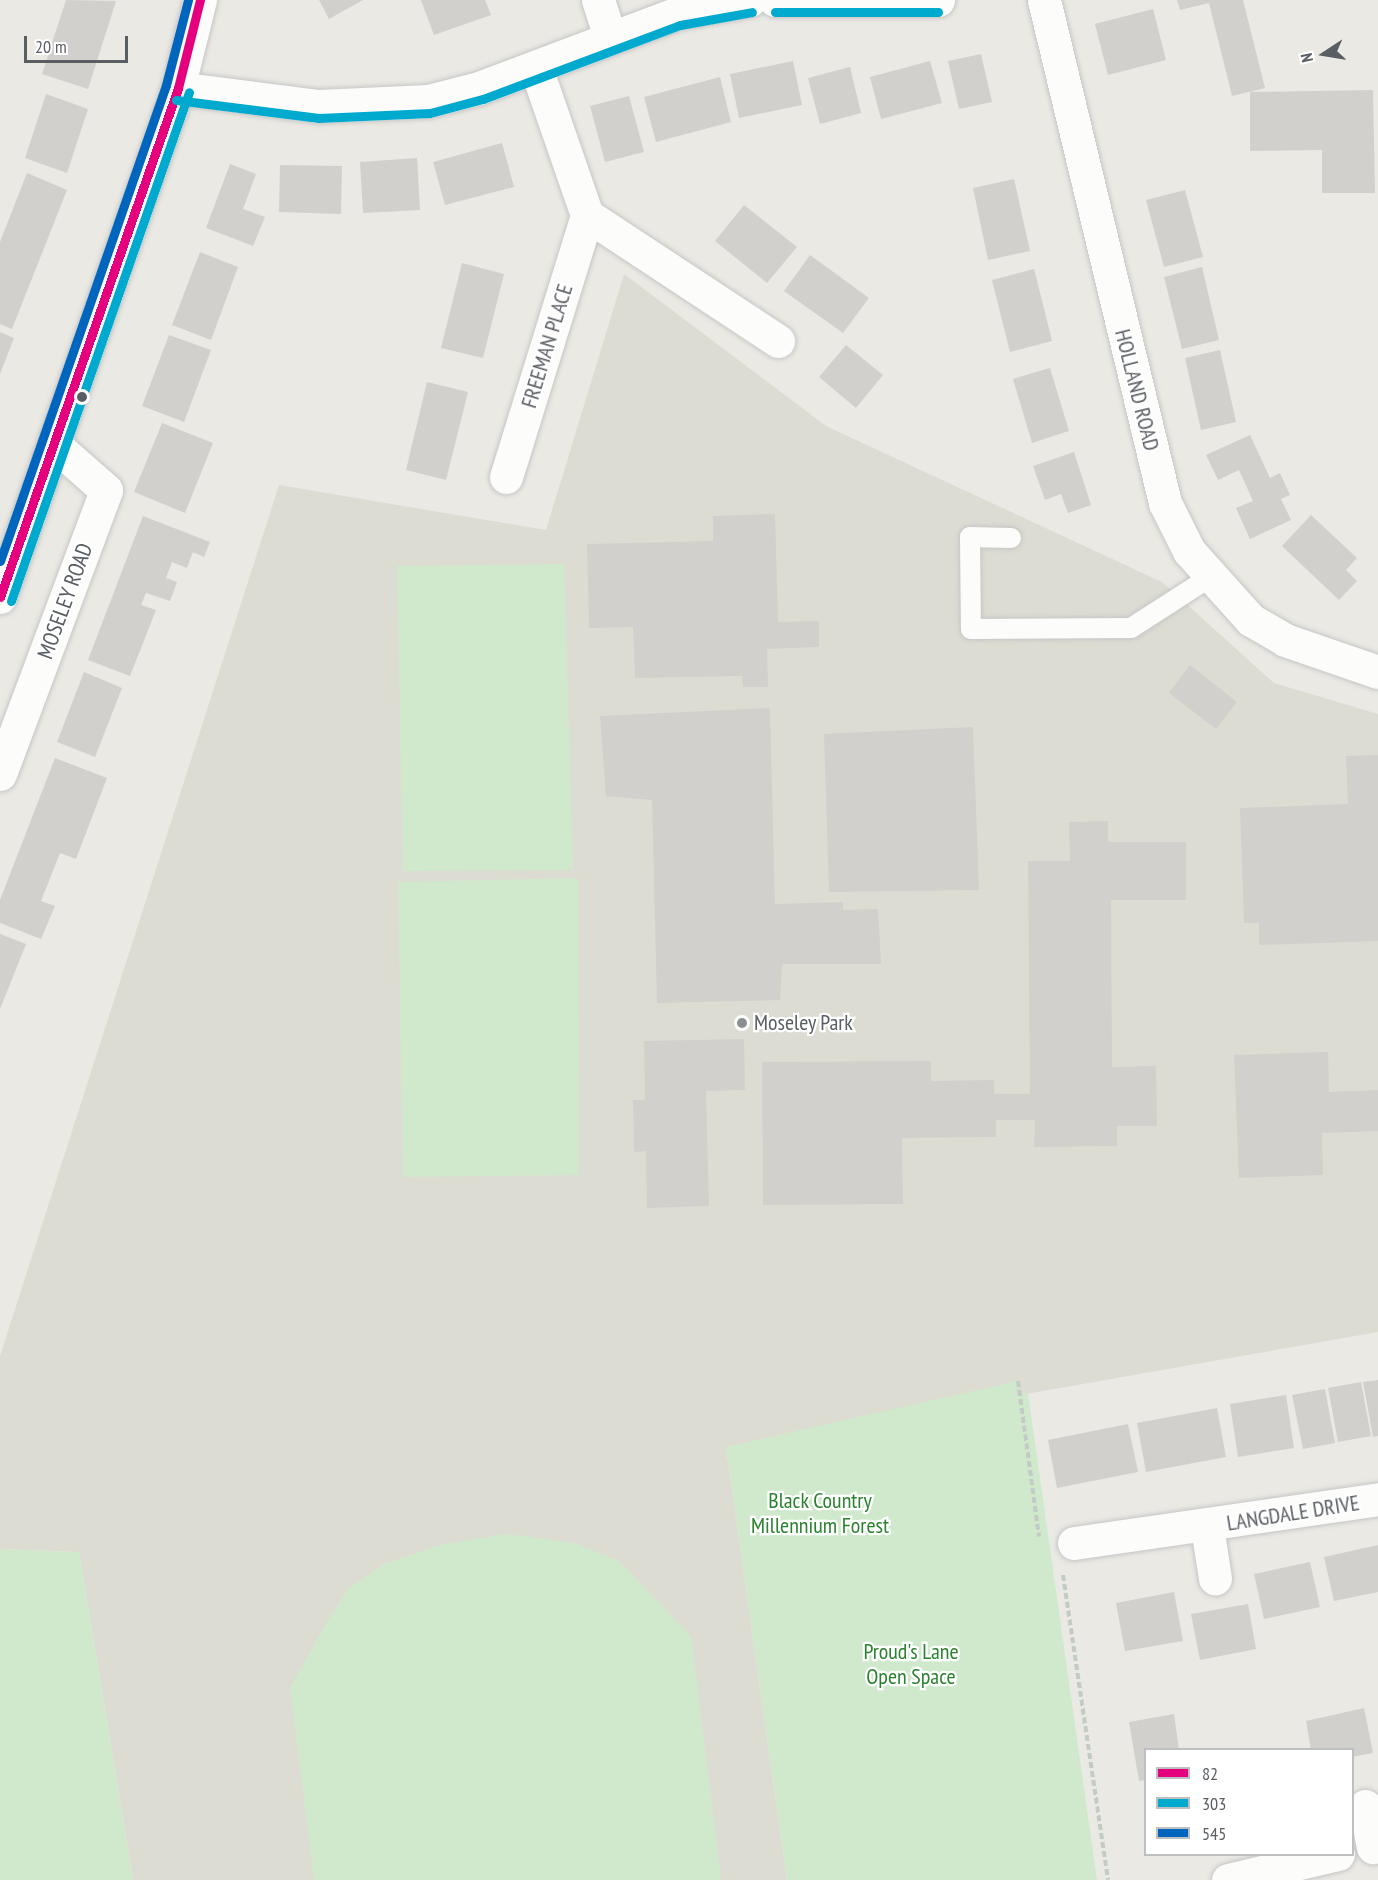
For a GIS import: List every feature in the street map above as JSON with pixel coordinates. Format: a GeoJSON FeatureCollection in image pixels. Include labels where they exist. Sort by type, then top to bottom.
{"type":"FeatureCollection","features":[{"type":"Feature","properties":{"kind":"street"},"geometry":{"type":"LineString","coordinates":[[0,597],[57,447],[178,88],[200,0]]}},
{"type":"Feature","properties":{"kind":"street"},"geometry":{"type":"LineString","coordinates":[[598,0],[610,38]]}},
{"type":"Feature","properties":{"kind":"street"},"geometry":{"type":"LineString","coordinates":[[178,88],[319,106],[428,101],[536,68],[677,13],[750,0]]}},
{"type":"Feature","properties":{"kind":"street"},"geometry":{"type":"LineString","coordinates":[[775,0],[938,0]]}},
{"type":"Feature","properties":{"kind":"street","name":"HOLLAND ROAD"},"geometry":{"type":"LineString","coordinates":[[1044,0],[1165,503],[1189,551],[1251,620],[1285,640],[1378,672]]}},
{"type":"Feature","properties":{"kind":"street"},"geometry":{"type":"LineString","coordinates":[[536,68],[587,215],[778,341]]}},
{"type":"Feature","properties":{"kind":"street","name":"FREEMAN PLACE"},"geometry":{"type":"LineString","coordinates":[[506,477],[587,215]]}},
{"type":"Feature","properties":{"kind":"street","name":"MOSELEY ROAD"},"geometry":{"type":"LineString","coordinates":[[0,774],[106,490],[57,447]]}},
{"type":"Feature","properties":{"kind":"street","name":"LANGDALE DRIVE"},"geometry":{"type":"LineString","coordinates":[[1069,1557],[1207,1527],[1378,1499]]}},
{"type":"Feature","properties":{"kind":"street","name":"LANGDALE DRIVE"},"geometry":{"type":"LineString","coordinates":[[1207,1527],[1215,1578]]}},
{"type":"Feature","properties":{"kind":"street"},"geometry":{"type":"LineString","coordinates":[[1365,1806],[1368,1848]]}},
{"type":"Feature","properties":{"kind":"street"},"geometry":{"type":"LineString","coordinates":[[1228,1880],[1330,1856]]}},
{"type":"Feature","properties":{"kind":"lane"},"geometry":{"type":"LineString","coordinates":[[1011,538],[970,537],[971,629],[1131,628],[1210,577]]}},
{"type":"Feature","properties":{"kind":"path"},"geometry":{"type":"LineString","coordinates":[[1018,1381],[1041,1545]]}},
{"type":"Feature","properties":{"kind":"path"},"geometry":{"type":"LineString","coordinates":[[1069,1557],[1108,1880]]}},
{"type":"Feature","properties":{"kind":"shaded area","name":"Moseley Park"},"geometry":{"type":"Polygon","coordinates":[[[624,274],[826,426],[1162,582],[1274,683],[1378,714],[1378,1332],[726,1447],[787,1880],[133,1880],[79,1552],[0,1549],[0,1356],[279,485],[546,530],[624,274]]]}},
{"type":"Feature","properties":{"kind":"green space"},"geometry":{"type":"Polygon","coordinates":[[[564,564],[573,870],[403,871],[397,566],[564,564]]]}},
{"type":"Feature","properties":{"kind":"green space"},"geometry":{"type":"Polygon","coordinates":[[[578,878],[579,1175],[403,1177],[398,882],[578,878]]]}},
{"type":"Feature","properties":{"kind":"green space","name":"Proud's Lane Open Space"},"geometry":{"type":"Polygon","coordinates":[[[1018,1381],[1016,1395],[1028,1393],[1097,1880],[787,1880],[726,1447],[1018,1381]]]}},
{"type":"Feature","properties":{"kind":"green space"},"geometry":{"type":"Polygon","coordinates":[[[506,1534],[575,1543],[619,1561],[691,1636],[721,1880],[314,1880],[290,1688],[348,1589],[384,1564],[439,1545],[506,1534]]]}},
{"type":"Feature","properties":{"kind":"green space"},"geometry":{"type":"Polygon","coordinates":[[[0,1549],[79,1552],[133,1880],[0,1880],[0,1549]]]}},
{"type":"Feature","properties":{"kind":"building"},"geometry":{"type":"Polygon","coordinates":[[[66,0],[116,1],[88,89],[42,74],[66,0]]]}},
{"type":"Feature","properties":{"kind":"building"},"geometry":{"type":"Polygon","coordinates":[[[319,0],[363,0],[329,19],[319,0]]]}},
{"type":"Feature","properties":{"kind":"building"},"geometry":{"type":"Polygon","coordinates":[[[421,0],[485,0],[491,15],[434,35],[421,0]]]}},
{"type":"Feature","properties":{"kind":"building"},"geometry":{"type":"Polygon","coordinates":[[[1177,0],[1243,0],[1265,88],[1232,96],[1209,3],[1180,10],[1177,0]]]}},
{"type":"Feature","properties":{"kind":"building"},"geometry":{"type":"Polygon","coordinates":[[[1153,9],[1166,60],[1108,75],[1095,24],[1153,9]]]}},
{"type":"Feature","properties":{"kind":"building"},"geometry":{"type":"Polygon","coordinates":[[[981,54],[992,102],[959,109],[948,61],[981,54]]]}},
{"type":"Feature","properties":{"kind":"building"},"geometry":{"type":"Polygon","coordinates":[[[793,61],[802,105],[739,118],[730,74],[793,61]]]}},
{"type":"Feature","properties":{"kind":"building"},"geometry":{"type":"Polygon","coordinates":[[[930,61],[942,103],[881,119],[870,77],[930,61]]]}},
{"type":"Feature","properties":{"kind":"building"},"geometry":{"type":"Polygon","coordinates":[[[850,67],[861,113],[820,124],[808,78],[850,67]]]}},
{"type":"Feature","properties":{"kind":"building"},"geometry":{"type":"Polygon","coordinates":[[[720,77],[731,122],[656,142],[644,97],[720,77]]]}},
{"type":"Feature","properties":{"kind":"building"},"geometry":{"type":"Polygon","coordinates":[[[1373,90],[1375,193],[1322,193],[1322,150],[1250,151],[1250,92],[1373,90]]]}},
{"type":"Feature","properties":{"kind":"building"},"geometry":{"type":"Polygon","coordinates":[[[46,94],[88,109],[67,173],[25,158],[46,94]]]}},
{"type":"Feature","properties":{"kind":"building"},"geometry":{"type":"Polygon","coordinates":[[[629,96],[644,152],[605,162],[590,106],[629,96]]]}},
{"type":"Feature","properties":{"kind":"building"},"geometry":{"type":"Polygon","coordinates":[[[502,143],[514,187],[445,205],[433,162],[502,143]]]}},
{"type":"Feature","properties":{"kind":"building"},"geometry":{"type":"Polygon","coordinates":[[[417,158],[420,210],[363,213],[360,162],[417,158]]]}},
{"type":"Feature","properties":{"kind":"building"},"geometry":{"type":"Polygon","coordinates":[[[230,164],[256,174],[243,209],[265,217],[253,246],[206,228],[230,164]]]}},
{"type":"Feature","properties":{"kind":"building"},"geometry":{"type":"Polygon","coordinates":[[[280,165],[342,166],[341,214],[279,212],[280,165]]]}},
{"type":"Feature","properties":{"kind":"building"},"geometry":{"type":"Polygon","coordinates":[[[27,173],[67,190],[12,329],[0,324],[0,242],[27,173]]]}},
{"type":"Feature","properties":{"kind":"building"},"geometry":{"type":"Polygon","coordinates":[[[1014,179],[1030,251],[988,260],[973,188],[1014,179]]]}},
{"type":"Feature","properties":{"kind":"building"},"geometry":{"type":"Polygon","coordinates":[[[1185,190],[1203,257],[1164,267],[1146,200],[1185,190]]]}},
{"type":"Feature","properties":{"kind":"building"},"geometry":{"type":"Polygon","coordinates":[[[744,205],[797,247],[767,283],[715,241],[744,205]]]}},
{"type":"Feature","properties":{"kind":"building"},"geometry":{"type":"Polygon","coordinates":[[[200,252],[238,267],[211,340],[172,325],[200,252]]]}},
{"type":"Feature","properties":{"kind":"building"},"geometry":{"type":"Polygon","coordinates":[[[810,255],[869,298],[843,333],[784,291],[810,255]]]}},
{"type":"Feature","properties":{"kind":"building"},"geometry":{"type":"Polygon","coordinates":[[[462,263],[504,274],[483,358],[441,348],[462,263]]]}},
{"type":"Feature","properties":{"kind":"building"},"geometry":{"type":"Polygon","coordinates":[[[1202,267],[1219,340],[1182,349],[1164,277],[1202,267]]]}},
{"type":"Feature","properties":{"kind":"building"},"geometry":{"type":"Polygon","coordinates":[[[1034,269],[1052,341],[1010,352],[992,280],[1034,269]]]}},
{"type":"Feature","properties":{"kind":"building"},"geometry":{"type":"Polygon","coordinates":[[[0,332],[14,338],[0,374],[0,332]]]}},
{"type":"Feature","properties":{"kind":"building"},"geometry":{"type":"Polygon","coordinates":[[[169,335],[211,350],[184,422],[142,406],[169,335]]]}},
{"type":"Feature","properties":{"kind":"building"},"geometry":{"type":"Polygon","coordinates":[[[846,345],[883,375],[856,408],[819,377],[846,345]]]}},
{"type":"Feature","properties":{"kind":"building"},"geometry":{"type":"Polygon","coordinates":[[[1220,350],[1236,422],[1201,430],[1185,358],[1220,350]]]}},
{"type":"Feature","properties":{"kind":"building"},"geometry":{"type":"Polygon","coordinates":[[[1050,368],[1069,431],[1032,443],[1013,379],[1050,368]]]}},
{"type":"Feature","properties":{"kind":"building"},"geometry":{"type":"Polygon","coordinates":[[[427,382],[468,392],[446,480],[406,470],[427,382]]]}},
{"type":"Feature","properties":{"kind":"building"},"geometry":{"type":"Polygon","coordinates":[[[162,423],[213,443],[185,513],[134,492],[162,423]]]}},
{"type":"Feature","properties":{"kind":"building"},"geometry":{"type":"Polygon","coordinates":[[[1250,435],[1270,478],[1280,473],[1290,495],[1281,499],[1291,520],[1250,539],[1236,508],[1253,501],[1239,470],[1218,480],[1206,455],[1250,435]]]}},
{"type":"Feature","properties":{"kind":"building"},"geometry":{"type":"Polygon","coordinates":[[[1074,452],[1091,505],[1068,513],[1061,494],[1045,500],[1033,466],[1074,452]]]}},
{"type":"Feature","properties":{"kind":"building"},"geometry":{"type":"Polygon","coordinates":[[[775,514],[778,622],[819,621],[819,647],[767,649],[768,687],[743,687],[742,676],[635,678],[633,627],[589,628],[587,544],[713,541],[713,516],[775,514]]]}},
{"type":"Feature","properties":{"kind":"building"},"geometry":{"type":"Polygon","coordinates":[[[1311,515],[1357,558],[1346,570],[1357,581],[1339,600],[1282,546],[1311,515]]]}},
{"type":"Feature","properties":{"kind":"building"},"geometry":{"type":"Polygon","coordinates":[[[143,516],[210,542],[204,557],[193,552],[187,568],[172,562],[166,578],[177,582],[170,601],[146,593],[141,605],[156,610],[130,676],[88,660],[143,516]]]}},
{"type":"Feature","properties":{"kind":"building"},"geometry":{"type":"Polygon","coordinates":[[[1190,665],[1237,702],[1216,729],[1169,693],[1190,665]]]}},
{"type":"Feature","properties":{"kind":"building"},"geometry":{"type":"Polygon","coordinates":[[[84,672],[122,688],[95,757],[57,742],[84,672]]]}},
{"type":"Feature","properties":{"kind":"building"},"geometry":{"type":"Polygon","coordinates":[[[770,708],[775,904],[843,902],[843,910],[878,909],[881,964],[782,964],[780,1000],[657,1003],[652,800],[606,796],[600,716],[770,708]]]}},
{"type":"Feature","properties":{"kind":"building"},"geometry":{"type":"Polygon","coordinates":[[[973,727],[979,890],[829,892],[824,734],[973,727]]]}},
{"type":"Feature","properties":{"kind":"building"},"geometry":{"type":"Polygon","coordinates":[[[1378,755],[1378,941],[1259,945],[1259,923],[1244,923],[1240,808],[1348,804],[1346,756],[1378,755]]]}},
{"type":"Feature","properties":{"kind":"building"},"geometry":{"type":"Polygon","coordinates":[[[55,758],[107,778],[76,859],[60,853],[41,901],[55,906],[41,939],[0,923],[0,900],[55,758]]]}},
{"type":"Feature","properties":{"kind":"building"},"geometry":{"type":"Polygon","coordinates":[[[1108,821],[1108,842],[1186,842],[1186,900],[1111,900],[1112,1067],[1156,1066],[1157,1126],[1117,1126],[1117,1146],[1034,1147],[1035,1120],[996,1120],[996,1137],[902,1138],[903,1204],[763,1205],[762,1062],[931,1061],[931,1081],[994,1080],[994,1094],[1030,1094],[1028,861],[1070,861],[1069,822],[1108,821]]]}},
{"type":"Feature","properties":{"kind":"building"},"geometry":{"type":"Polygon","coordinates":[[[0,934],[26,944],[0,1009],[0,934]]]}},
{"type":"Feature","properties":{"kind":"building"},"geometry":{"type":"Polygon","coordinates":[[[744,1039],[745,1090],[706,1091],[709,1206],[647,1208],[646,1151],[634,1152],[633,1100],[645,1100],[644,1041],[744,1039]]]}},
{"type":"Feature","properties":{"kind":"building"},"geometry":{"type":"Polygon","coordinates":[[[1328,1052],[1329,1092],[1378,1090],[1378,1131],[1322,1133],[1323,1175],[1239,1178],[1234,1055],[1328,1052]]]}},
{"type":"Feature","properties":{"kind":"building"},"geometry":{"type":"Polygon","coordinates":[[[1378,1380],[1378,1436],[1373,1437],[1363,1382],[1378,1380]]]}},
{"type":"Feature","properties":{"kind":"building"},"geometry":{"type":"Polygon","coordinates":[[[1361,1382],[1371,1436],[1338,1442],[1328,1388],[1361,1382]]]}},
{"type":"Feature","properties":{"kind":"building"},"geometry":{"type":"Polygon","coordinates":[[[1325,1389],[1335,1443],[1303,1449],[1292,1395],[1325,1389]]]}},
{"type":"Feature","properties":{"kind":"building"},"geometry":{"type":"Polygon","coordinates":[[[1286,1395],[1294,1448],[1238,1457],[1230,1404],[1286,1395]]]}},
{"type":"Feature","properties":{"kind":"building"},"geometry":{"type":"Polygon","coordinates":[[[1217,1408],[1226,1457],[1146,1472],[1137,1423],[1217,1408]]]}},
{"type":"Feature","properties":{"kind":"building"},"geometry":{"type":"Polygon","coordinates":[[[1128,1424],[1138,1472],[1057,1488],[1048,1440],[1128,1424]]]}},
{"type":"Feature","properties":{"kind":"building"},"geometry":{"type":"Polygon","coordinates":[[[1378,1545],[1378,1592],[1334,1601],[1324,1557],[1378,1545]]]}},
{"type":"Feature","properties":{"kind":"building"},"geometry":{"type":"Polygon","coordinates":[[[1310,1562],[1320,1607],[1264,1619],[1254,1574],[1310,1562]]]}},
{"type":"Feature","properties":{"kind":"building"},"geometry":{"type":"Polygon","coordinates":[[[1174,1592],[1183,1641],[1125,1651],[1116,1603],[1174,1592]]]}},
{"type":"Feature","properties":{"kind":"building"},"geometry":{"type":"Polygon","coordinates":[[[1248,1604],[1256,1649],[1200,1660],[1191,1614],[1248,1604]]]}},
{"type":"Feature","properties":{"kind":"building"},"geometry":{"type":"Polygon","coordinates":[[[1364,1708],[1373,1753],[1354,1757],[1354,1748],[1311,1748],[1306,1721],[1364,1708]]]}},
{"type":"Feature","properties":{"kind":"building"},"geometry":{"type":"Polygon","coordinates":[[[1174,1714],[1179,1748],[1144,1748],[1144,1780],[1139,1781],[1129,1722],[1174,1714]]]}},
{"type":"Feature","properties":{"kind":"transit line","name":"545"},"geometry":{"type":"LineString","coordinates":[[0,561],[166,85],[188,0]]}},
{"type":"Feature","properties":{"kind":"transit line","name":"82"},"geometry":{"type":"LineString","coordinates":[[0,597],[178,88],[200,0]]}},
{"type":"Feature","properties":{"kind":"transit line","name":"303"},"geometry":{"type":"LineString","coordinates":[[176,100],[319,118],[430,113],[483,99],[680,25],[752,12]]}},
{"type":"Feature","properties":{"kind":"transit line","name":"303"},"geometry":{"type":"LineString","coordinates":[[775,12],[938,12]]}},
{"type":"Feature","properties":{"kind":"transit line","name":"303"},"geometry":{"type":"LineString","coordinates":[[11,601],[189,92]]}},
{"type":"Feature","properties":{"kind":"place","name":"Moseley Park"},"geometry":{"type":"Point","coordinates":[742,1023]}},
{"type":"Feature","properties":{"kind":"park label","name":"Black Country Millennium Forest"},"geometry":{"type":"Point","coordinates":[820,1512]}}]}
